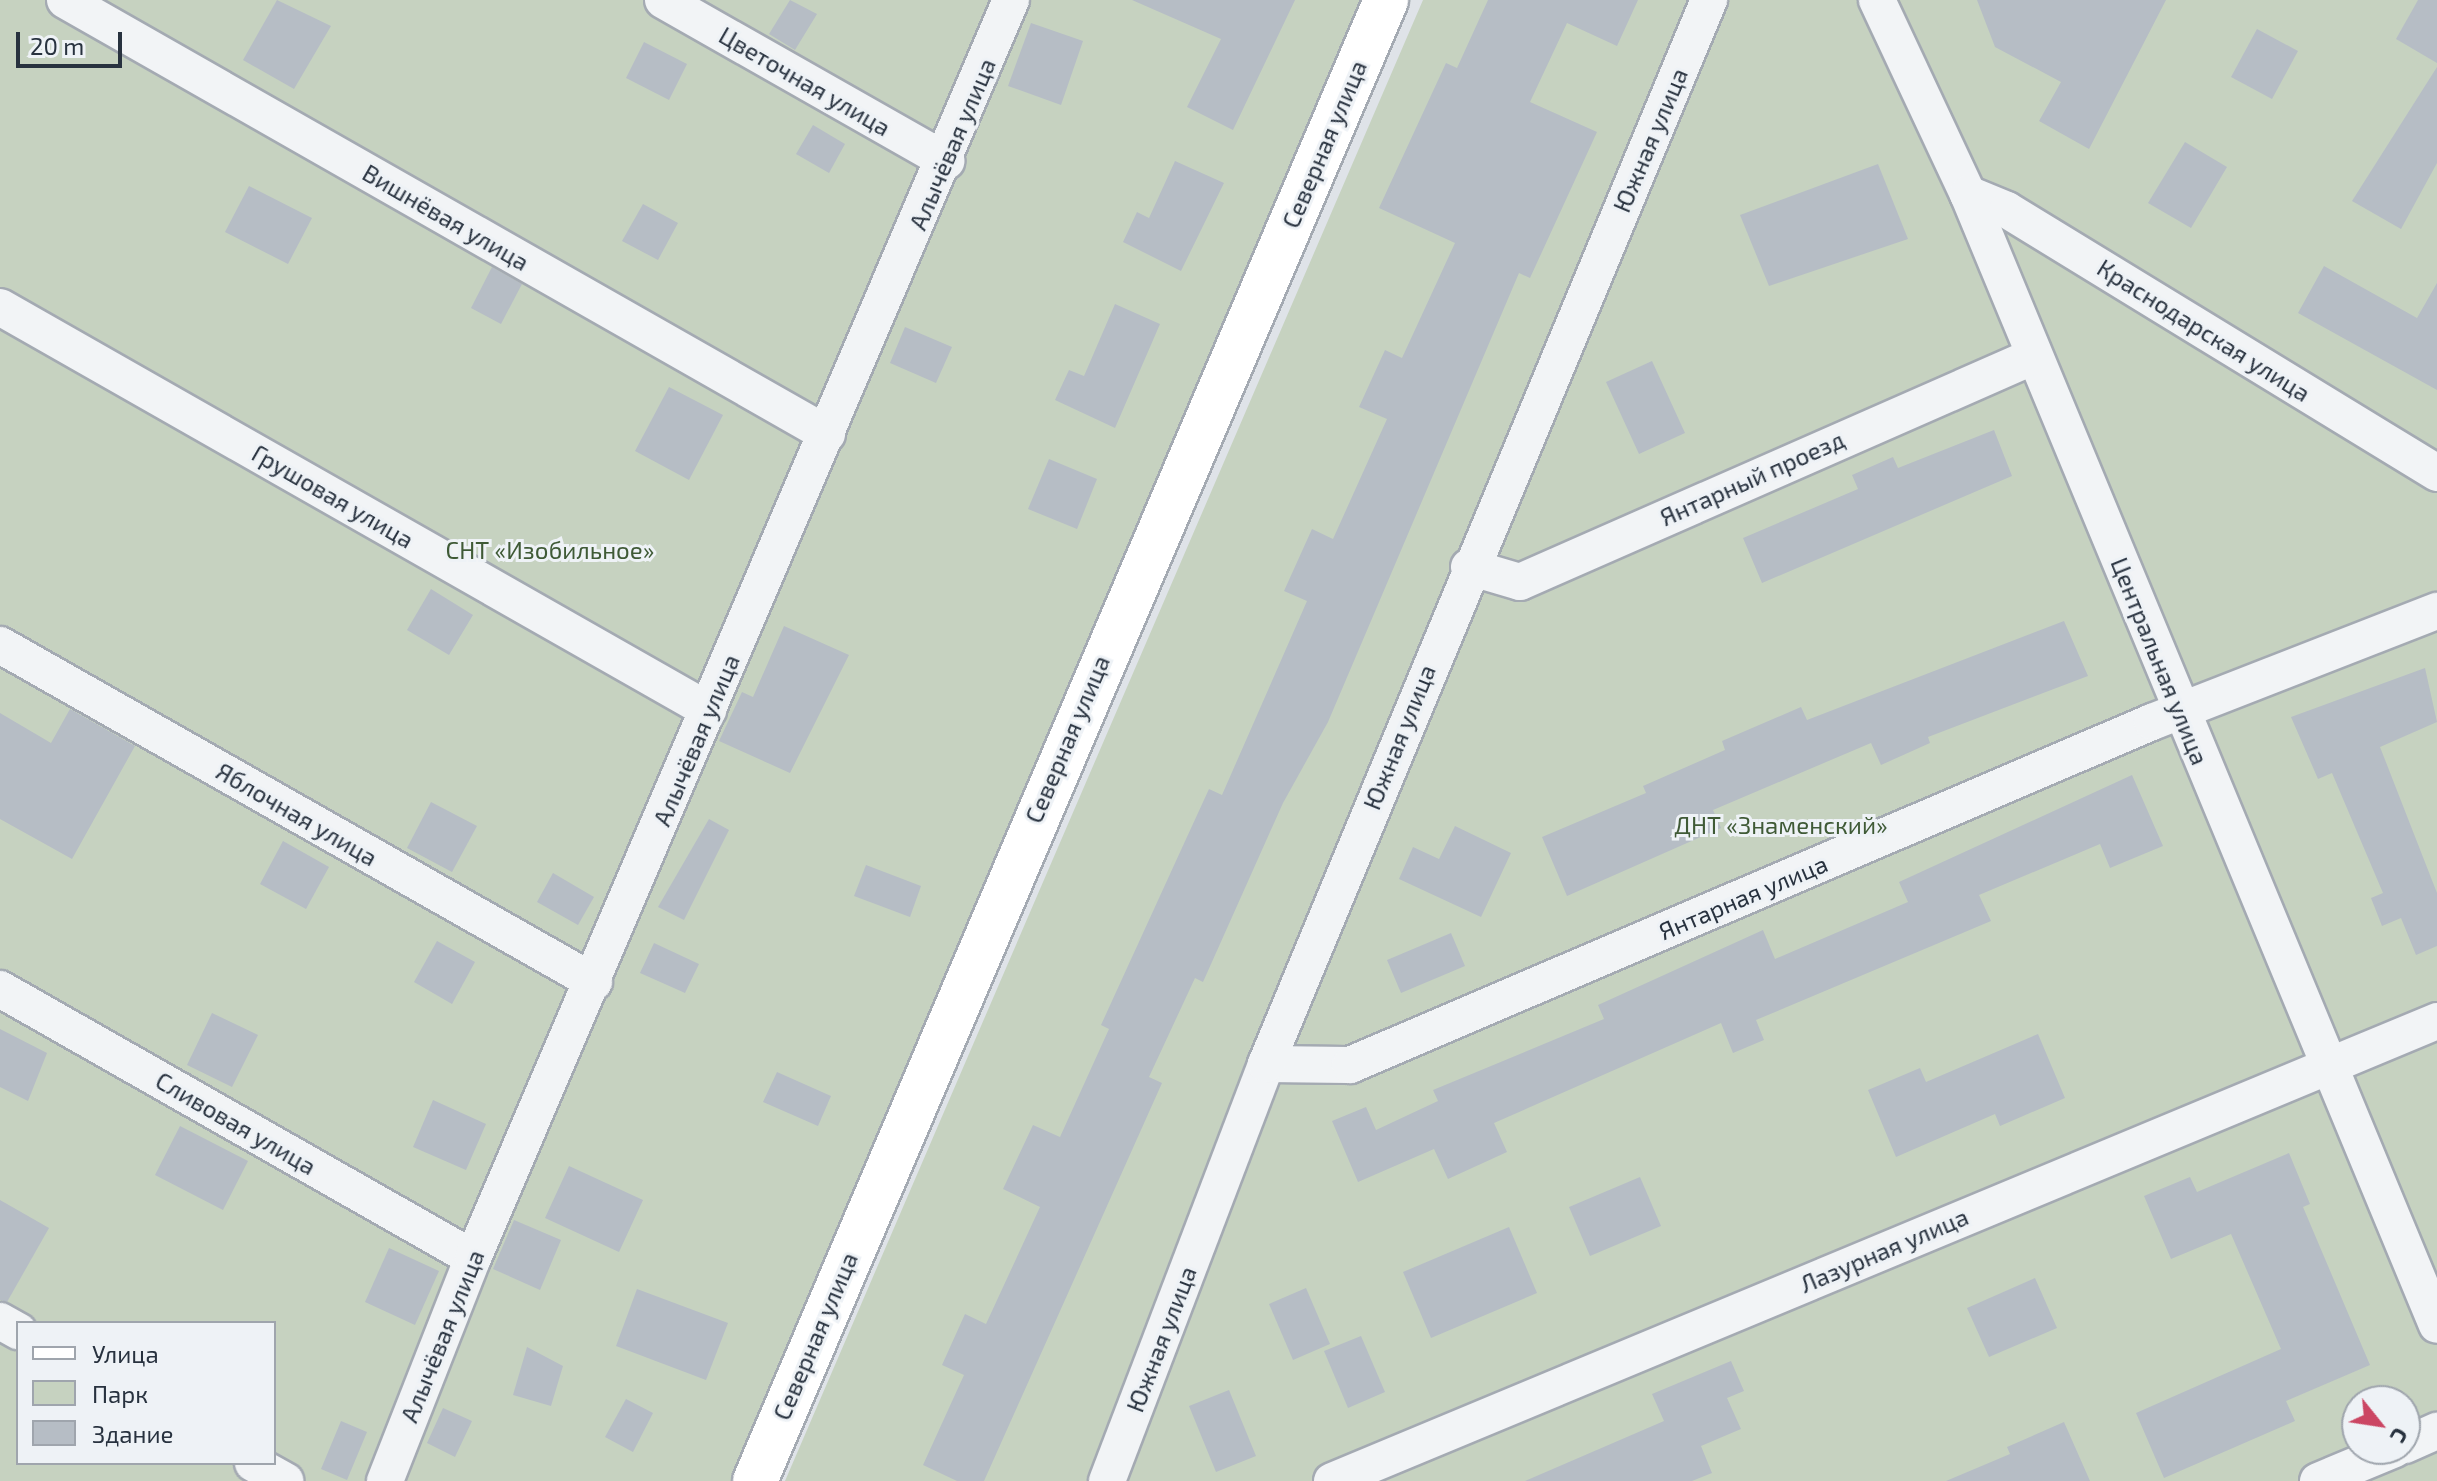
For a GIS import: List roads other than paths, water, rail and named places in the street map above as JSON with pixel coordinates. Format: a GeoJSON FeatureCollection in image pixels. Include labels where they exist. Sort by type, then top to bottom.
{"type":"FeatureCollection","features":[{"type":"Feature","properties":{"kind":"street","name":"Вишнёвая улица"},"geometry":{"type":"LineString","coordinates":[[65,0],[827,434]]}},
{"type":"Feature","properties":{"kind":"street","name":"Цветочная улица"},"geometry":{"type":"LineString","coordinates":[[663,0],[946,161]]}},
{"type":"Feature","properties":{"kind":"street","name":"Алычёвая улица"},"geometry":{"type":"LineString","coordinates":[[385,1481],[473,1258],[946,161],[1011,0]]}},
{"type":"Feature","properties":{"kind":"street","name":"Северная улица"},"geometry":{"type":"LineString","coordinates":[[755,1481],[1386,0]]}},
{"type":"Feature","properties":{"kind":"street","name":"Южная улица"},"geometry":{"type":"LineString","coordinates":[[1107,1481],[1266,1064],[1469,567],[1709,0]]}},
{"type":"Feature","properties":{"kind":"street","name":"Центральная улица"},"geometry":{"type":"LineString","coordinates":[[1877,0],[1968,194],[2326,1067],[2437,1325]]}},
{"type":"Feature","properties":{"kind":"street","name":"Краснодарская улица"},"geometry":{"type":"LineString","coordinates":[[1968,194],[2007,210],[2437,473]]}},
{"type":"Feature","properties":{"kind":"street","name":"Грушовая улица"},"geometry":{"type":"LineString","coordinates":[[0,307],[708,710]]}},
{"type":"Feature","properties":{"kind":"street","name":"Янтарный проезд"},"geometry":{"type":"LineString","coordinates":[[1469,567],[1520,582],[2034,356]]}},
{"type":"Feature","properties":{"kind":"street","name":"Янтарная улица"},"geometry":{"type":"LineString","coordinates":[[1266,1064],[1350,1065],[2182,714],[2437,611]]}},
{"type":"Feature","properties":{"kind":"street","name":"Яблочная улица"},"geometry":{"type":"LineString","coordinates":[[0,645],[594,982]]}},
{"type":"Feature","properties":{"kind":"street","name":"Сливовая улица"},"geometry":{"type":"LineString","coordinates":[[0,989],[473,1258]]}},
{"type":"Feature","properties":{"kind":"street","name":"Лазурная улица"},"geometry":{"type":"LineString","coordinates":[[1332,1481],[2437,1021]]}},
{"type":"Feature","properties":{"kind":"street"},"geometry":{"type":"LineString","coordinates":[[257,1465],[285,1481]]}},
{"type":"Feature","properties":{"kind":"street"},"geometry":{"type":"LineString","coordinates":[[2318,1481],[2356,1465]]}},
{"type":"Feature","properties":{"kind":"park label","name":"СНТ «Изобильное»"},"geometry":{"type":"Point","coordinates":[550,550]}},
{"type":"Feature","properties":{"kind":"park label","name":"ДНТ «Знаменский»"},"geometry":{"type":"Point","coordinates":[1781,825]}}]}
